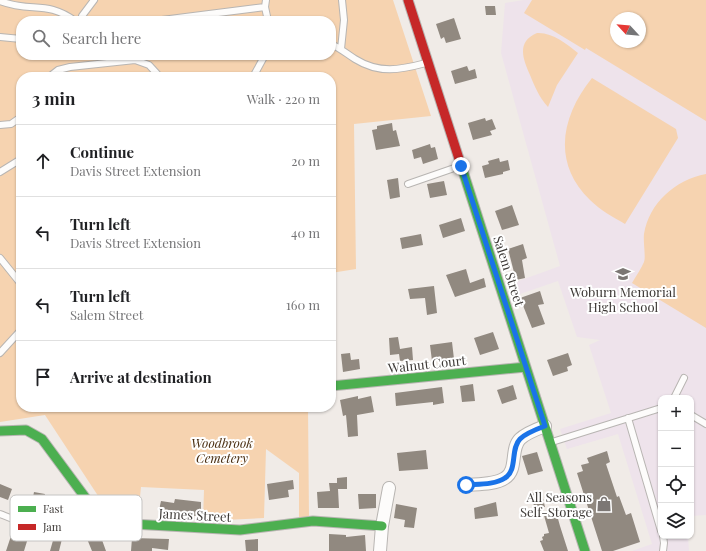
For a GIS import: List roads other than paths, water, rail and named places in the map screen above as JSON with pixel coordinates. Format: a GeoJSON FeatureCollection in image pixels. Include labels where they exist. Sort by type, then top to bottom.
{"type":"FeatureCollection","features":[{"type":"Feature","properties":{"kind":"street","name":"Salem Street"},"geometry":{"type":"LineString","coordinates":[[408,0],[585,551]]}},
{"type":"Feature","properties":{"kind":"street","name":"Walnut Court"},"geometry":{"type":"LineString","coordinates":[[336,386],[526,367]]}},
{"type":"Feature","properties":{"kind":"street"},"geometry":{"type":"LineString","coordinates":[[466,485],[499,481],[507,477],[512,471],[516,446],[520,439],[545,426]]}},
{"type":"Feature","properties":{"kind":"street","name":"James Street"},"geometry":{"type":"LineString","coordinates":[[0,431],[26,430],[42,439],[51,449],[84,495]]}},
{"type":"Feature","properties":{"kind":"street"},"geometry":{"type":"LineString","coordinates":[[380,551],[382,526],[389,488]]}},
{"type":"Feature","properties":{"kind":"street","name":"James Street"},"geometry":{"type":"LineString","coordinates":[[142,525],[240,530],[314,521],[382,526]]}},
{"type":"Feature","properties":{"kind":"lane"},"geometry":{"type":"LineString","coordinates":[[82,16],[94,0]]}},
{"type":"Feature","properties":{"kind":"lane"},"geometry":{"type":"LineString","coordinates":[[266,0],[265,7],[267,16]]}},
{"type":"Feature","properties":{"kind":"lane"},"geometry":{"type":"LineString","coordinates":[[341,0],[344,20],[341,49]]}},
{"type":"Feature","properties":{"kind":"lane"},"geometry":{"type":"LineString","coordinates":[[0,1],[14,4],[53,3],[71,16]]}},
{"type":"Feature","properties":{"kind":"lane"},"geometry":{"type":"LineString","coordinates":[[194,16],[265,7]]}},
{"type":"Feature","properties":{"kind":"lane"},"geometry":{"type":"LineString","coordinates":[[0,37],[16,39]]}},
{"type":"Feature","properties":{"kind":"lane"},"geometry":{"type":"LineString","coordinates":[[336,46],[360,62],[386,69],[401,70],[428,62]]}},
{"type":"Feature","properties":{"kind":"lane"},"geometry":{"type":"LineString","coordinates":[[55,72],[70,67],[135,60],[149,65],[155,72]]}},
{"type":"Feature","properties":{"kind":"lane"},"geometry":{"type":"LineString","coordinates":[[256,72],[262,60]]}},
{"type":"Feature","properties":{"kind":"lane"},"geometry":{"type":"LineString","coordinates":[[0,125],[11,124],[16,120]]}},
{"type":"Feature","properties":{"kind":"lane"},"geometry":{"type":"LineString","coordinates":[[0,172],[16,162]]}},
{"type":"Feature","properties":{"kind":"lane"},"geometry":{"type":"LineString","coordinates":[[408,184],[461,166]]}},
{"type":"Feature","properties":{"kind":"lane"},"geometry":{"type":"LineString","coordinates":[[0,258],[16,278]]}},
{"type":"Feature","properties":{"kind":"lane"},"geometry":{"type":"LineString","coordinates":[[0,353],[16,335]]}},
{"type":"Feature","properties":{"kind":"lane"},"geometry":{"type":"LineString","coordinates":[[676,395],[684,378]]}},
{"type":"Feature","properties":{"kind":"lane"},"geometry":{"type":"LineString","coordinates":[[550,442],[658,409]]}},
{"type":"Feature","properties":{"kind":"lane"},"geometry":{"type":"LineString","coordinates":[[694,417],[706,424]]}},
{"type":"Feature","properties":{"kind":"lane"},"geometry":{"type":"LineString","coordinates":[[628,418],[658,521]]}},
{"type":"Feature","properties":{"kind":"lane"},"geometry":{"type":"LineString","coordinates":[[0,514],[10,518]]}},
{"type":"Feature","properties":{"kind":"lane"},"geometry":{"type":"LineString","coordinates":[[663,539],[663,551]]}},
{"type":"Feature","properties":{"kind":"place","name":"Woburn Memorial High School"},"geometry":{"type":"Point","coordinates":[623,274]}},
{"type":"Feature","properties":{"kind":"place","name":"All Seasons Self-Storage"},"geometry":{"type":"Point","coordinates":[604,504]}},
{"type":"Feature","properties":{"kind":"park label","name":"Woodbrook Cemetery"},"geometry":{"type":"Point","coordinates":[222,450]}}]}
